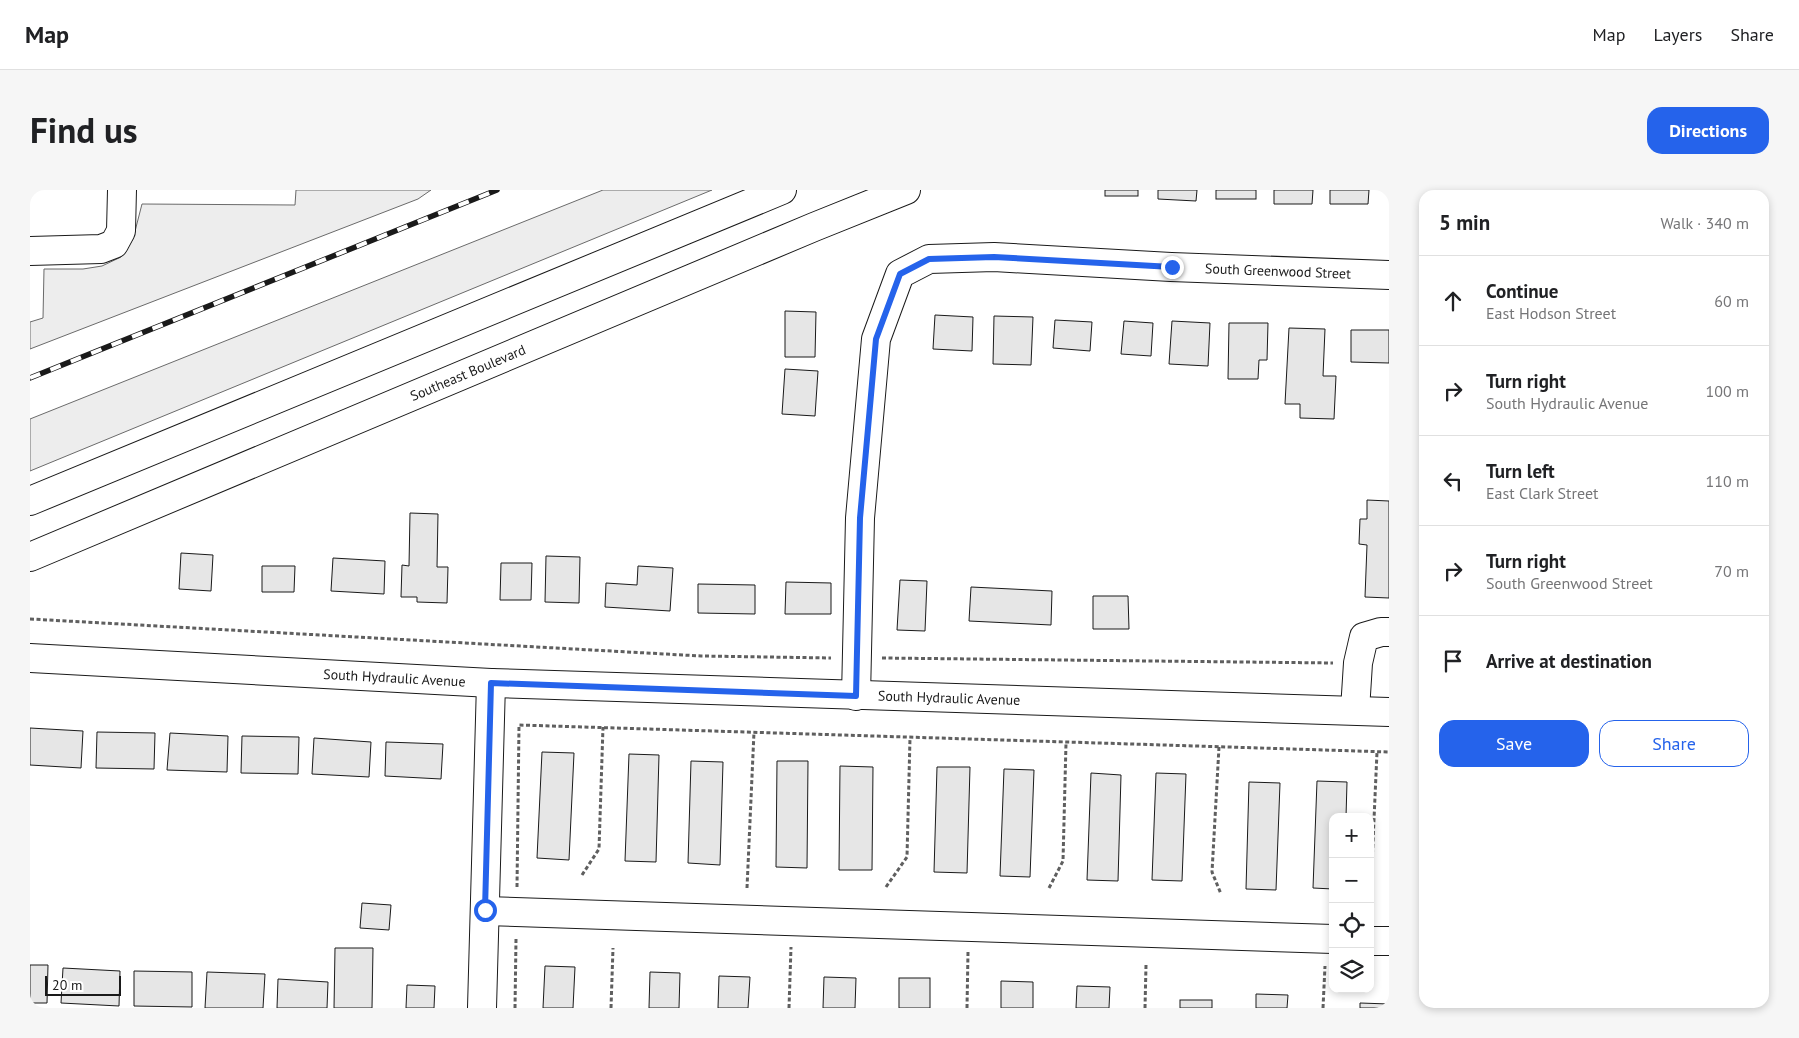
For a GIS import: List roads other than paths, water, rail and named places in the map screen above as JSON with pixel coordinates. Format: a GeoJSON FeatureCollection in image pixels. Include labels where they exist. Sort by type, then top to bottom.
{"type":"FeatureCollection","features":[{"type":"Feature","properties":{"kind":"street"},"geometry":{"type":"LineString","coordinates":[[30,251],[101,249],[114,244],[121,231],[122,190]]}},
{"type":"Feature","properties":{"kind":"street"},"geometry":{"type":"LineString","coordinates":[[30,501],[782,190]]}},
{"type":"Feature","properties":{"kind":"street","name":"Southeast Boulevard"},"geometry":{"type":"LineString","coordinates":[[30,557],[805,230],[906,190]]}},
{"type":"Feature","properties":{"kind":"street","name":"South Greenwood Street"},"geometry":{"type":"LineString","coordinates":[[856,696],[860,518],[876,339],[900,274],[929,259],[994,257],[1172,267],[1389,275]]}},
{"type":"Feature","properties":{"kind":"street"},"geometry":{"type":"LineString","coordinates":[[1355,710],[1358,663],[1364,637],[1381,632],[1389,632]]}},
{"type":"Feature","properties":{"kind":"street","name":"South Hydraulic Avenue"},"geometry":{"type":"LineString","coordinates":[[30,658],[491,683],[1389,712]]}},
{"type":"Feature","properties":{"kind":"street"},"geometry":{"type":"LineString","coordinates":[[482,1008],[491,683]]}},
{"type":"Feature","properties":{"kind":"street"},"geometry":{"type":"LineString","coordinates":[[485,910],[1329,939]]}},
{"type":"Feature","properties":{"kind":"street"},"geometry":{"type":"LineString","coordinates":[[1374,941],[1389,941]]}},
{"type":"Feature","properties":{"kind":"railway"},"geometry":{"type":"LineString","coordinates":[[30,378],[497,190]]}}]}
